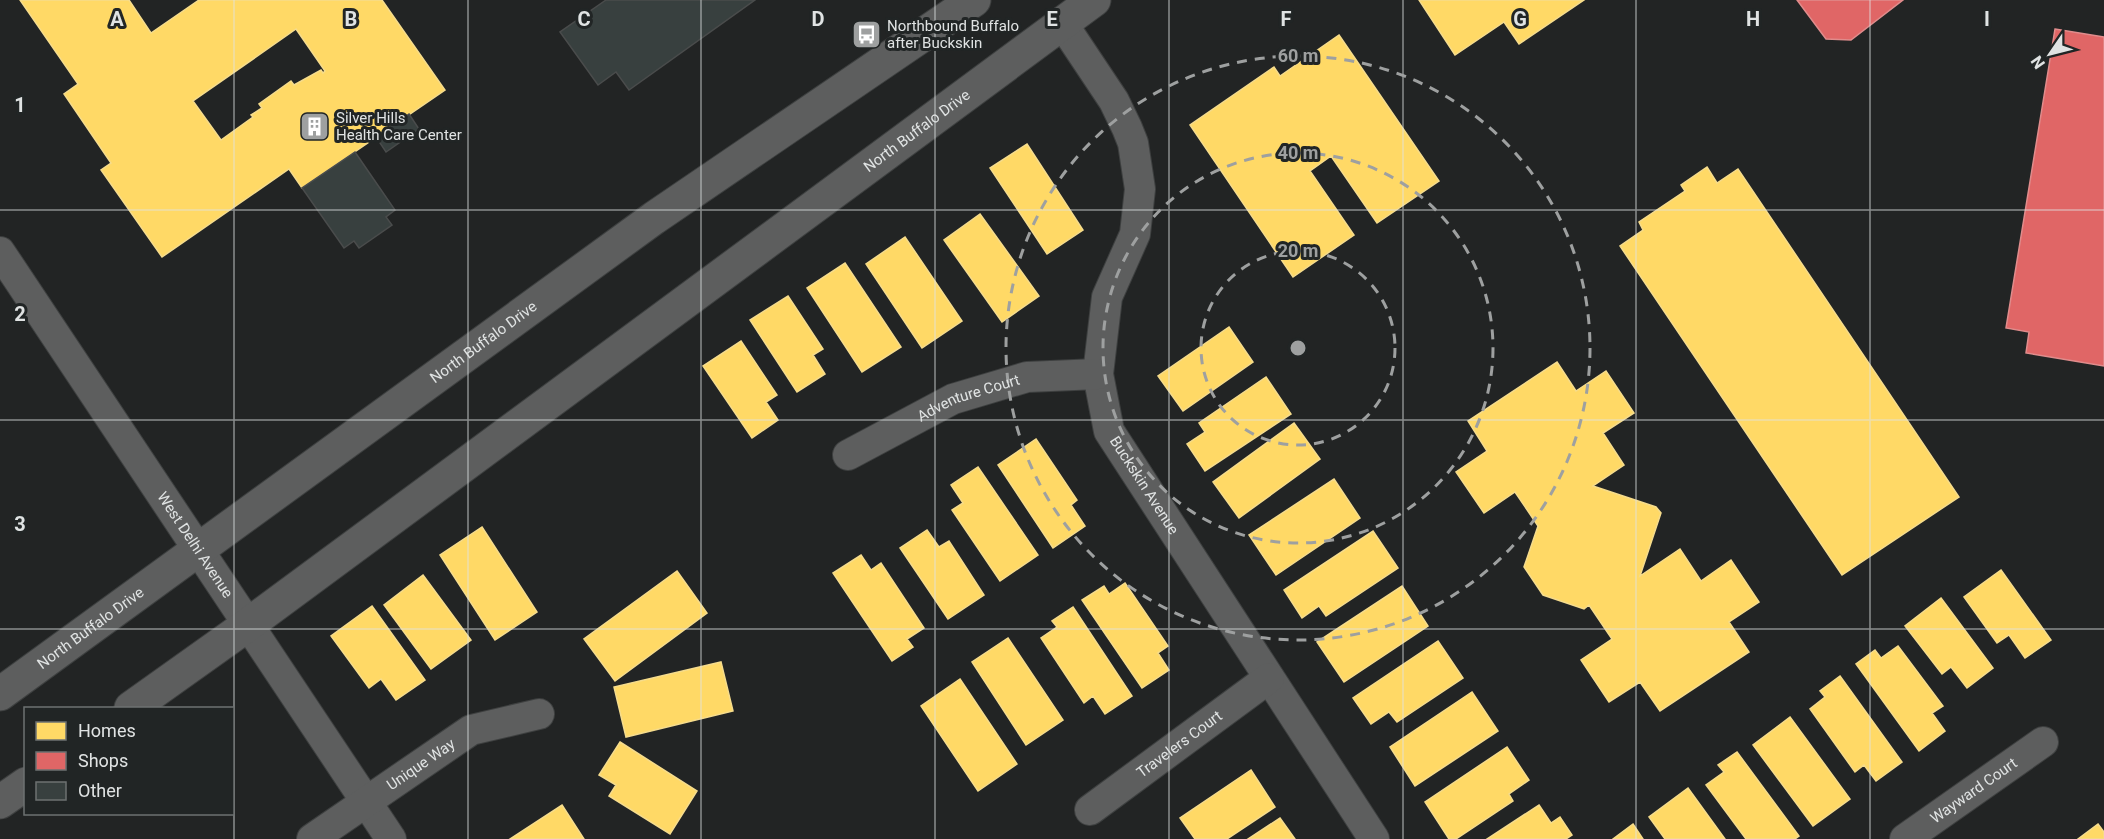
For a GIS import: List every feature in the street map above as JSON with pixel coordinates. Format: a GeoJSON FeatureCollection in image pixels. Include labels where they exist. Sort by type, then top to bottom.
{"type":"FeatureCollection","features":[{"type":"Feature","properties":{"kind":"main road","name":"North Buffalo Drive"},"geometry":{"type":"LineString","coordinates":[[0,694],[654,218],[974,0]]}},
{"type":"Feature","properties":{"kind":"main road","name":"North Buffalo Drive"},"geometry":{"type":"LineString","coordinates":[[132,707],[249,624],[1054,12],[1094,0]]}},
{"type":"Feature","properties":{"kind":"main road"},"geometry":{"type":"LineString","coordinates":[[0,802],[24,785]]}},
{"type":"Feature","properties":{"kind":"street","name":"Buckskin Avenue"},"geometry":{"type":"LineString","coordinates":[[1054,12],[1114,102],[1127,128],[1133,143],[1140,189],[1135,234],[1107,297],[1098,374],[1109,432],[1374,839]]}},
{"type":"Feature","properties":{"kind":"street","name":"West Delhi Avenue"},"geometry":{"type":"LineString","coordinates":[[0,252],[391,839]]}},
{"type":"Feature","properties":{"kind":"street","name":"Adventure Court"},"geometry":{"type":"LineString","coordinates":[[849,455],[953,399],[1027,377],[1098,374]]}},
{"type":"Feature","properties":{"kind":"street","name":"Travelers Court"},"geometry":{"type":"LineString","coordinates":[[1090,810],[1269,678]]}},
{"type":"Feature","properties":{"kind":"street","name":"Unique Way"},"geometry":{"type":"LineString","coordinates":[[312,839],[471,730],[539,714]]}},
{"type":"Feature","properties":{"kind":"street","name":"Wayward Court"},"geometry":{"type":"LineString","coordinates":[[1905,839],[2043,742]]}},
{"type":"Feature","properties":{"kind":"building: Homes","name":"Silver Hills Health Care Center"},"geometry":{"type":"Polygon","coordinates":[[[20,0],[129,0],[151,33],[199,0],[382,0],[445,90],[302,188],[289,169],[162,257],[101,170],[111,163],[64,94],[78,84],[20,0]],[[296,29],[193,101],[221,140],[253,117],[251,115],[262,108],[259,104],[291,81],[294,85],[321,70],[323,73],[325,71],[296,29]]]}},
{"type":"Feature","properties":{"kind":"building: Homes"},"geometry":{"type":"Polygon","coordinates":[[[1419,0],[1584,0],[1519,44],[1504,22],[1455,55],[1419,0]]]}},
{"type":"Feature","properties":{"kind":"building: Homes"},"geometry":{"type":"Polygon","coordinates":[[[1339,35],[1439,181],[1377,223],[1331,156],[1310,171],[1354,235],[1293,277],[1190,125],[1274,67],[1280,76],[1339,35]]]}},
{"type":"Feature","properties":{"kind":"building: Homes"},"geometry":{"type":"Polygon","coordinates":[[[1027,144],[1083,230],[1047,254],[990,168],[1027,144]]]}},
{"type":"Feature","properties":{"kind":"building: Homes"},"geometry":{"type":"Polygon","coordinates":[[[1707,167],[1717,183],[1738,169],[1959,497],[1842,575],[1620,246],[1643,230],[1639,222],[1685,191],[1681,185],[1707,167]]]}},
{"type":"Feature","properties":{"kind":"building: Homes"},"geometry":{"type":"Polygon","coordinates":[[[980,214],[1039,296],[1002,322],[944,240],[980,214]]]}},
{"type":"Feature","properties":{"kind":"building: Homes"},"geometry":{"type":"Polygon","coordinates":[[[905,237],[962,321],[922,348],[866,264],[905,237]]]}},
{"type":"Feature","properties":{"kind":"building: Homes"},"geometry":{"type":"Polygon","coordinates":[[[845,263],[901,347],[862,372],[807,288],[845,263]]]}},
{"type":"Feature","properties":{"kind":"building: Homes"},"geometry":{"type":"Polygon","coordinates":[[[788,296],[823,349],[813,355],[825,374],[797,392],[750,320],[788,296]]]}},
{"type":"Feature","properties":{"kind":"building: Homes"},"geometry":{"type":"Polygon","coordinates":[[[1229,327],[1253,362],[1183,411],[1158,376],[1229,327]]]}},
{"type":"Feature","properties":{"kind":"building: Homes"},"geometry":{"type":"Polygon","coordinates":[[[741,341],[777,395],[766,402],[778,420],[752,438],[703,366],[741,341]]]}},
{"type":"Feature","properties":{"kind":"building: Homes"},"geometry":{"type":"Polygon","coordinates":[[[1557,362],[1576,391],[1606,371],[1634,413],[1603,433],[1624,465],[1593,486],[1656,507],[1661,513],[1640,576],[1680,549],[1701,581],[1731,560],[1759,602],[1729,622],[1749,652],[1660,711],[1640,682],[1609,702],[1581,660],[1612,639],[1589,605],[1584,609],[1543,595],[1524,567],[1538,526],[1515,492],[1484,513],[1456,472],[1487,451],[1468,421],[1557,362]]]}},
{"type":"Feature","properties":{"kind":"building: Homes"},"geometry":{"type":"Polygon","coordinates":[[[1266,377],[1291,414],[1205,471],[1187,444],[1205,432],[1199,423],[1266,377]]]}},
{"type":"Feature","properties":{"kind":"building: Homes"},"geometry":{"type":"Polygon","coordinates":[[[1294,423],[1320,459],[1239,518],[1213,482],[1294,423]]]}},
{"type":"Feature","properties":{"kind":"building: Homes"},"geometry":{"type":"Polygon","coordinates":[[[1036,439],[1077,500],[1071,505],[1085,526],[1053,548],[998,465],[1036,439]]]}},
{"type":"Feature","properties":{"kind":"building: Homes"},"geometry":{"type":"Polygon","coordinates":[[[978,467],[1038,555],[1000,581],[952,510],[963,503],[951,485],[978,467]]]}},
{"type":"Feature","properties":{"kind":"building: Homes"},"geometry":{"type":"Polygon","coordinates":[[[1334,479],[1360,518],[1276,575],[1249,535],[1334,479]]]}},
{"type":"Feature","properties":{"kind":"building: Homes"},"geometry":{"type":"Polygon","coordinates":[[[482,527],[537,612],[495,640],[440,555],[482,527]]]}},
{"type":"Feature","properties":{"kind":"building: Homes"},"geometry":{"type":"Polygon","coordinates":[[[927,530],[939,547],[949,541],[984,595],[948,619],[900,548],[927,530]]]}},
{"type":"Feature","properties":{"kind":"building: Homes"},"geometry":{"type":"Polygon","coordinates":[[[1373,531],[1398,568],[1326,616],[1319,606],[1302,618],[1284,590],[1373,531]]]}},
{"type":"Feature","properties":{"kind":"building: Homes"},"geometry":{"type":"Polygon","coordinates":[[[861,555],[871,570],[881,563],[924,628],[907,639],[913,647],[892,661],[833,573],[861,555]]]}},
{"type":"Feature","properties":{"kind":"building: Homes"},"geometry":{"type":"Polygon","coordinates":[[[2001,570],[2051,640],[2025,658],[2009,635],[1997,643],[1964,597],[2001,570]]]}},
{"type":"Feature","properties":{"kind":"building: Homes"},"geometry":{"type":"Polygon","coordinates":[[[677,571],[707,613],[615,681],[584,639],[677,571]]]}},
{"type":"Feature","properties":{"kind":"building: Homes"},"geometry":{"type":"Polygon","coordinates":[[[423,575],[471,640],[431,669],[384,605],[423,575]]]}},
{"type":"Feature","properties":{"kind":"building: Homes"},"geometry":{"type":"Polygon","coordinates":[[[1125,583],[1168,646],[1158,653],[1169,670],[1142,688],[1082,600],[1104,586],[1109,594],[1125,583]]]}},
{"type":"Feature","properties":{"kind":"building: Homes"},"geometry":{"type":"Polygon","coordinates":[[[1402,586],[1428,626],[1344,682],[1317,642],[1402,586]]]}},
{"type":"Feature","properties":{"kind":"building: Homes"},"geometry":{"type":"Polygon","coordinates":[[[1941,598],[1993,668],[1967,688],[1951,667],[1942,674],[1905,626],[1941,598]]]}},
{"type":"Feature","properties":{"kind":"building: Homes"},"geometry":{"type":"Polygon","coordinates":[[[372,606],[425,680],[396,700],[381,679],[369,688],[331,636],[372,606]]]}},
{"type":"Feature","properties":{"kind":"building: Homes"},"geometry":{"type":"Polygon","coordinates":[[[1073,607],[1132,696],[1105,714],[1093,696],[1084,703],[1041,638],[1057,627],[1052,621],[1073,607]]]}},
{"type":"Feature","properties":{"kind":"building: Homes"},"geometry":{"type":"Polygon","coordinates":[[[1008,638],[1063,720],[1026,745],[972,662],[1008,638]]]}},
{"type":"Feature","properties":{"kind":"building: Homes"},"geometry":{"type":"Polygon","coordinates":[[[1438,641],[1463,678],[1397,722],[1389,712],[1371,724],[1353,698],[1438,641]]]}},
{"type":"Feature","properties":{"kind":"building: Homes"},"geometry":{"type":"Polygon","coordinates":[[[1898,646],[1943,706],[1932,713],[1945,731],[1919,751],[1856,664],[1875,650],[1881,658],[1898,646]]]}},
{"type":"Feature","properties":{"kind":"building: Homes"},"geometry":{"type":"Polygon","coordinates":[[[721,662],[733,711],[626,737],[614,687],[721,662]]]}},
{"type":"Feature","properties":{"kind":"building: Homes"},"geometry":{"type":"Polygon","coordinates":[[[1840,676],[1902,762],[1876,781],[1864,765],[1855,772],[1810,709],[1825,697],[1820,691],[1840,676]]]}},
{"type":"Feature","properties":{"kind":"building: Homes"},"geometry":{"type":"Polygon","coordinates":[[[960,679],[1017,764],[978,791],[921,706],[960,679]]]}},
{"type":"Feature","properties":{"kind":"building: Homes"},"geometry":{"type":"Polygon","coordinates":[[[1472,692],[1498,731],[1415,786],[1390,747],[1472,692]]]}},
{"type":"Feature","properties":{"kind":"building: Homes"},"geometry":{"type":"Polygon","coordinates":[[[1790,717],[1850,799],[1813,826],[1753,745],[1790,717]]]}},
{"type":"Feature","properties":{"kind":"building: Homes"},"geometry":{"type":"Polygon","coordinates":[[[620,742],[697,791],[670,834],[609,796],[616,785],[599,775],[620,742]]]}},
{"type":"Feature","properties":{"kind":"building: Homes"},"geometry":{"type":"Polygon","coordinates":[[[1507,747],[1529,780],[1509,794],[1513,801],[1456,839],[1449,839],[1425,802],[1507,747]]]}},
{"type":"Feature","properties":{"kind":"building: Homes"},"geometry":{"type":"Polygon","coordinates":[[[1737,752],[1799,836],[1795,839],[1746,839],[1706,785],[1724,772],[1718,765],[1737,752]]]}},
{"type":"Feature","properties":{"kind":"building: Homes"},"geometry":{"type":"Polygon","coordinates":[[[1251,770],[1275,807],[1227,839],[1195,839],[1180,818],[1251,770]]]}},
{"type":"Feature","properties":{"kind":"building: Homes"},"geometry":{"type":"Polygon","coordinates":[[[1688,788],[1725,839],[1665,839],[1649,817],[1688,788]]]}},
{"type":"Feature","properties":{"kind":"building: Homes"},"geometry":{"type":"Polygon","coordinates":[[[562,805],[584,839],[510,839],[562,805]]]}},
{"type":"Feature","properties":{"kind":"building: Homes"},"geometry":{"type":"Polygon","coordinates":[[[1539,805],[1551,823],[1560,817],[1572,835],[1566,839],[1487,839],[1539,805]]]}},
{"type":"Feature","properties":{"kind":"building: Homes"},"geometry":{"type":"Polygon","coordinates":[[[1280,818],[1295,839],[1248,839],[1280,818]]]}},
{"type":"Feature","properties":{"kind":"building: Homes"},"geometry":{"type":"Polygon","coordinates":[[[1633,824],[1643,839],[1613,839],[1633,824]]]}},
{"type":"Feature","properties":{"kind":"building: Homes"},"geometry":{"type":"Polygon","coordinates":[[[2098,824],[2104,832],[2104,839],[2078,839],[2098,824]]]}},
{"type":"Feature","properties":{"kind":"building: Shops"},"geometry":{"type":"Polygon","coordinates":[[[1797,0],[1903,0],[1851,40],[1826,39],[1797,0]]]}},
{"type":"Feature","properties":{"kind":"building: Shops"},"geometry":{"type":"Polygon","coordinates":[[[2055,29],[2104,37],[2104,366],[2026,353],[2029,332],[2006,328],[2055,29]]]}},
{"type":"Feature","properties":{"kind":"building: Other"},"geometry":{"type":"Polygon","coordinates":[[[606,0],[755,0],[629,90],[616,72],[598,85],[560,32],[606,0]]]}},
{"type":"Feature","properties":{"kind":"building: Other"},"geometry":{"type":"Polygon","coordinates":[[[409,114],[419,129],[386,152],[376,137],[409,114]]]}},
{"type":"Feature","properties":{"kind":"building: Other"},"geometry":{"type":"Polygon","coordinates":[[[355,152],[395,210],[386,217],[392,225],[359,248],[354,241],[344,248],[302,188],[355,152]]]}},
{"type":"Feature","properties":{"kind":"place","name":"Northbound Buffalo after Buckskin"},"geometry":{"type":"Point","coordinates":[866,35]}},
{"type":"Feature","properties":{"kind":"place","name":"Silver Hills Health Care Center"},"geometry":{"type":"Point","coordinates":[315,127]}}]}
